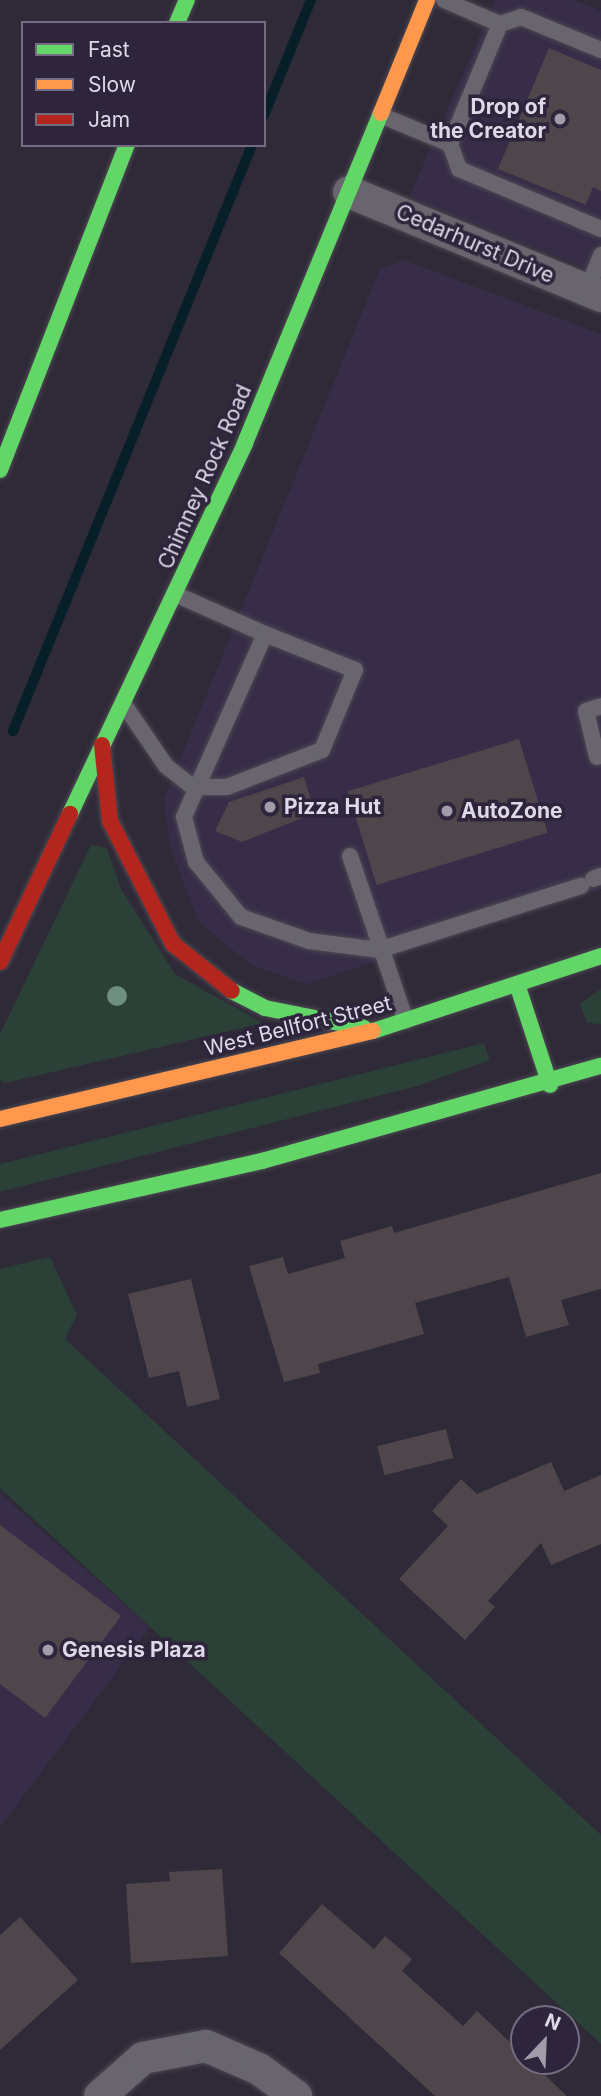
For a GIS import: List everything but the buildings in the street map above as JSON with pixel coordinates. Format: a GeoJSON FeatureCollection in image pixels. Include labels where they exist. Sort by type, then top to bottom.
{"type":"FeatureCollection","features":[{"type":"Feature","properties":{"kind":"main road"},"geometry":{"type":"LineString","coordinates":[[178,21],[187,0]]}},
{"type":"Feature","properties":{"kind":"main road","name":"Chimney Rock Road"},"geometry":{"type":"LineString","coordinates":[[0,962],[245,443],[427,0]]}},
{"type":"Feature","properties":{"kind":"main road"},"geometry":{"type":"LineString","coordinates":[[0,470],[16,416],[126,147]]}},
{"type":"Feature","properties":{"kind":"main road"},"geometry":{"type":"LineString","coordinates":[[102,744],[110,821],[173,944],[214,982],[265,1008],[377,1030]]}},
{"type":"Feature","properties":{"kind":"main road","name":"West Bellfort Street"},"geometry":{"type":"LineString","coordinates":[[0,1119],[377,1030],[518,987],[601,956]]}},
{"type":"Feature","properties":{"kind":"main road"},"geometry":{"type":"LineString","coordinates":[[518,987],[550,1084]]}},
{"type":"Feature","properties":{"kind":"main road"},"geometry":{"type":"LineString","coordinates":[[0,1220],[274,1158],[550,1084],[601,1066]]}},
{"type":"Feature","properties":{"kind":"street","name":"Cedarhurst Drive"},"geometry":{"type":"LineString","coordinates":[[349,192],[594,293]]}},
{"type":"Feature","properties":{"kind":"street"},"geometry":{"type":"LineString","coordinates":[[100,2096],[143,2058],[206,2046],[259,2069],[296,2096]]}},
{"type":"Feature","properties":{"kind":"lane"},"geometry":{"type":"LineString","coordinates":[[444,0],[500,24],[521,16],[601,50]]}},
{"type":"Feature","properties":{"kind":"lane"},"geometry":{"type":"LineString","coordinates":[[500,24],[450,144],[459,169],[601,229]]}},
{"type":"Feature","properties":{"kind":"lane"},"geometry":{"type":"LineString","coordinates":[[380,115],[450,144]]}},
{"type":"Feature","properties":{"kind":"lane"},"geometry":{"type":"LineString","coordinates":[[594,293],[601,255]]}},
{"type":"Feature","properties":{"kind":"lane"},"geometry":{"type":"LineString","coordinates":[[122,701],[166,766],[193,787],[227,787],[322,750],[355,670],[175,594]]}},
{"type":"Feature","properties":{"kind":"lane"},"geometry":{"type":"LineString","coordinates":[[265,634],[193,787],[184,817],[196,862],[241,917],[309,941],[379,950],[591,881]]}},
{"type":"Feature","properties":{"kind":"lane"},"geometry":{"type":"LineString","coordinates":[[597,757],[586,711],[601,706]]}},
{"type":"Feature","properties":{"kind":"lane"},"geometry":{"type":"LineString","coordinates":[[350,856],[379,950],[406,1021]]}},
{"type":"Feature","properties":{"kind":"shaded area"},"geometry":{"type":"Polygon","coordinates":[[[495,0],[574,0],[601,11],[601,274],[409,197],[495,0]]]}},
{"type":"Feature","properties":{"kind":"shaded area"},"geometry":{"type":"Polygon","coordinates":[[[404,260],[601,334],[601,889],[306,984],[251,965],[198,921],[170,846],[164,799],[380,269],[404,260]]]}},
{"type":"Feature","properties":{"kind":"shaded area"},"geometry":{"type":"Polygon","coordinates":[[[0,1493],[150,1627],[0,1827],[0,1493]]]}},
{"type":"Feature","properties":{"kind":"green space"},"geometry":{"type":"Polygon","coordinates":[[[91,845],[107,848],[121,889],[175,974],[263,1023],[5,1083],[0,1080],[0,1034],[91,845]]]}},
{"type":"Feature","properties":{"kind":"green space"},"geometry":{"type":"Polygon","coordinates":[[[601,989],[601,1024],[587,1023],[580,1004],[601,989]]]}},
{"type":"Feature","properties":{"kind":"green space"},"geometry":{"type":"Polygon","coordinates":[[[484,1043],[490,1060],[417,1086],[0,1192],[0,1164],[484,1043]]]}},
{"type":"Feature","properties":{"kind":"green space"},"geometry":{"type":"Polygon","coordinates":[[[50,1257],[77,1315],[65,1339],[601,1835],[601,2044],[580,2025],[580,2005],[559,2005],[0,1488],[0,1269],[50,1257]]]}},
{"type":"Feature","properties":{"kind":"waterway"},"geometry":{"type":"LineString","coordinates":[[266,110],[311,0]]}},
{"type":"Feature","properties":{"kind":"waterway"},"geometry":{"type":"LineString","coordinates":[[13,731],[251,147]]}},
{"type":"Feature","properties":{"kind":"traffic: fast"},"geometry":{"type":"LineString","coordinates":[[178,21],[187,0]]}},
{"type":"Feature","properties":{"kind":"traffic: fast"},"geometry":{"type":"LineString","coordinates":[[70,814],[245,443],[381,113]]}},
{"type":"Feature","properties":{"kind":"traffic: fast"},"geometry":{"type":"LineString","coordinates":[[0,470],[126,147]]}},
{"type":"Feature","properties":{"kind":"traffic: fast"},"geometry":{"type":"LineString","coordinates":[[373,1031],[601,956]]}},
{"type":"Feature","properties":{"kind":"traffic: fast"},"geometry":{"type":"LineString","coordinates":[[518,987],[550,1085]]}},
{"type":"Feature","properties":{"kind":"traffic: fast"},"geometry":{"type":"LineString","coordinates":[[232,991],[265,1008],[364,1028]]}},
{"type":"Feature","properties":{"kind":"traffic: fast"},"geometry":{"type":"LineString","coordinates":[[0,1220],[262,1161],[601,1066]]}},
{"type":"Feature","properties":{"kind":"traffic: slow"},"geometry":{"type":"LineString","coordinates":[[381,113],[427,0]]}},
{"type":"Feature","properties":{"kind":"traffic: slow"},"geometry":{"type":"LineString","coordinates":[[0,1119],[373,1031]]}},
{"type":"Feature","properties":{"kind":"traffic: jam"},"geometry":{"type":"LineString","coordinates":[[102,745],[110,821],[173,944],[232,991]]}},
{"type":"Feature","properties":{"kind":"traffic: jam"},"geometry":{"type":"LineString","coordinates":[[0,962],[70,814]]}},
{"type":"Feature","properties":{"kind":"place","name":"Drop of the Creator"},"geometry":{"type":"Point","coordinates":[560,119]}},
{"type":"Feature","properties":{"kind":"place","name":"Pizza Hut"},"geometry":{"type":"Point","coordinates":[270,807]}},
{"type":"Feature","properties":{"kind":"place","name":"AutoZone"},"geometry":{"type":"Point","coordinates":[447,811]}},
{"type":"Feature","properties":{"kind":"place","name":"Genesis Plaza"},"geometry":{"type":"Point","coordinates":[48,1650]}}]}
